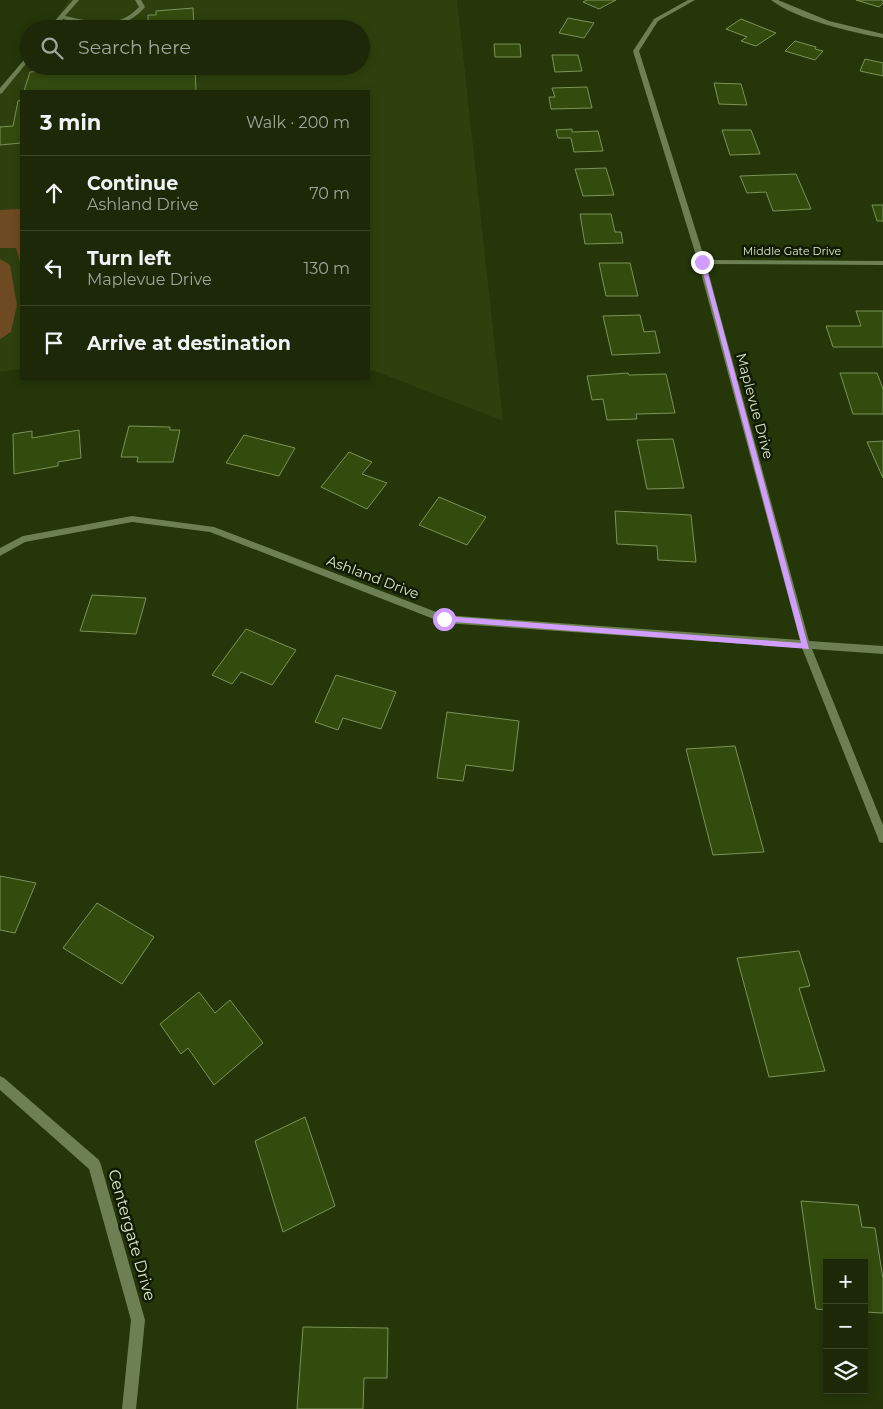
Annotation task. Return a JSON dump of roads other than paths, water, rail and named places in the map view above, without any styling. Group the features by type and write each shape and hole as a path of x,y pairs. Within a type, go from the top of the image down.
{"street":[{"path":"59,20 76,0"},
{"path":"126,20 135,16 142,7 138,0"},
{"name":"Maplevue Drive","path":"692,0 656,20 636,51 702,262 806,646 883,838"},
{"path":"774,0 795,11 859,32 883,36"},
{"path":"62,17 76,20"},
{"path":"0,92 20,67"},
{"name":"Middle Gate Drive","path":"702,262 883,263"},
{"name":"Ashland Drive","path":"0,552 23,539 132,519 211,529 444,619 883,650"},
{"name":"Centergate Drive","path":"0,1082 94,1165 138,1320 129,1409"}]}
